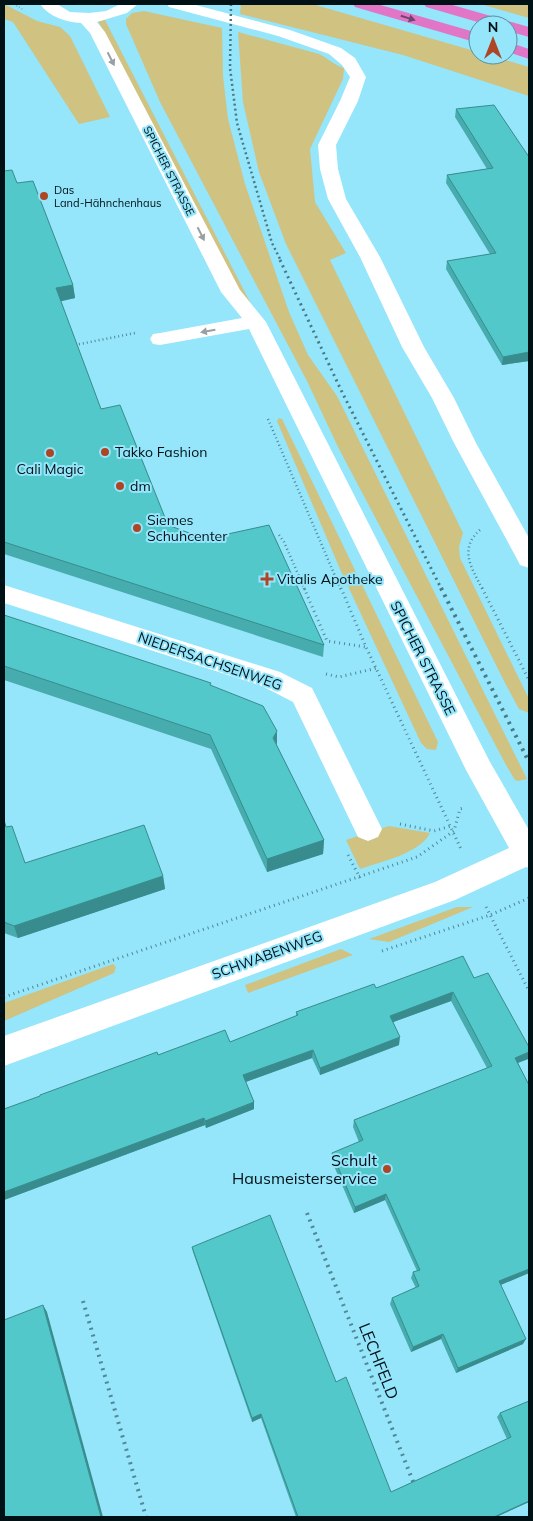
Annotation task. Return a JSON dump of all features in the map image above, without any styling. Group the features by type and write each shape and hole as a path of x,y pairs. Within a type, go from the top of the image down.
{"highway":[{"path":"361,4 468,35"},
{"path":"432,4 471,15"}],"street":[{"path":"48,4 58,12 114,22 130,4"},
{"path":"175,4 284,33 335,50 348,62 358,77 349,101 327,146 336,199 370,257 413,347 443,398 529,558"},
{"name":"SPICHER STRASSE","path":"85,17 97,32 231,292 256,322"},
{"name":"SPICHER STRASSE","path":"178,150 248,288 256,322 382,576 496,800 529,854"},
{"path":"160,339 256,322"},
{"name":"NIEDERSACHSENWEG","path":"4,594 271,679 303,695 364,822"},
{"name":"SCHWABENWEG","path":"4,1051 445,891 473,877 529,854"}],"path":[{"path":"14,4 28,12"},
{"path":"74,345 136,333"},
{"path":"266,414 366,647 454,831 490,915 529,991"},
{"path":"506,515 496,518 470,538 468,551 472,568 529,680"},
{"path":"279,535 284,542 327,641 366,647"},
{"path":"4,996 417,857 454,831 460,810 496,800"},
{"path":"364,822 434,831 451,826"},
{"name":"LECHFELD","path":"307,1213 417,1490"},
{"path":"83,1301 146,1517"}],"shaded area":[{"path":"4,4 37,21 60,27 70,36 110,117 79,124 13,22 4,19"},
{"path":"241,4 312,4 468,49 468,65 518,64 529,67 529,96 403,55 240,14"},
{"path":"480,4 529,4 529,18"},
{"path":"144,11 222,28 223,76 228,119 245,184 289,312 308,355 337,396 527,779 515,780 506,765 338,447 307,381 160,102 126,24 126,19 132,13"},
{"path":"105,20 252,306 244,309 98,21"},
{"path":"238,32 319,54 344,68 343,79 310,149 315,202 346,253 330,260 463,533 459,547 460,558 529,699 529,713 519,709 505,683 286,244 259,172 243,102"},
{"path":"279,418 282,419 438,742 436,750 427,749 421,743 340,569 277,421"},
{"path":"389,826 430,833 418,846 409,851 389,860 360,869 346,840"},
{"path":"457,907 473,907 389,942 369,939"},
{"path":"341,949 353,955 248,993 245,985"},
{"path":"113,964 116,967 114,973 4,1021 4,1003"}],"building":[{"path":"494,105 529,157 529,352 503,357 447,261 496,253 447,175 493,168 456,109"},
{"path":"12,170 17,183 33,181 73,285 56,288 101,409 120,405 168,525 205,539 269,525 324,645 4,542 4,171"},
{"path":"4,615 211,683 210,685 263,706 277,731 273,738 324,840 267,859 210,735 4,666"},
{"path":"4,820 6,827 12,826 25,863 144,825 163,876 14,926 4,922"},
{"path":"463,956 474,978 488,973 529,1047 529,1052 515,1058 529,1085 529,1269 499,1281 526,1339 458,1368 443,1334 413,1347 392,1298 419,1286 413,1272 420,1270 386,1194 355,1207 332,1153 363,1140 354,1120 492,1066 453,992 390,1016 400,1037 320,1068 313,1050 243,1075 254,1102 205,1121 204,1118 4,1192 4,1109 157,1052 158,1055 225,1030 230,1042 298,1015 296,1012 374,984 376,988"},
{"path":"270,1215 336,1382 346,1377 391,1492 511,1437 500,1413 529,1401 529,1501 494,1517 298,1517 261,1414 252,1418 192,1247"},
{"path":"43,1305 101,1517 4,1517 4,1320"}],"railway":[{"path":"231,4 230,68 237,123 272,243 281,261"},
{"path":"280,260 341,390 442,590"},
{"path":"441,588 529,762"}],"place":[{"name":"Das Land-Hähnchenhaus","path":"44,196"},
{"name":"Takko Fashion","path":"105,452"},
{"name":"Cali Magic","path":"50,453"},
{"name":"dm","path":"120,486"},
{"name":"Siemes Schuhcenter","path":"137,528"},
{"name":"Vitalis Apotheke","path":"267,579"},
{"name":"Schult Hausmeisterservice","path":"387,1169"}]}
